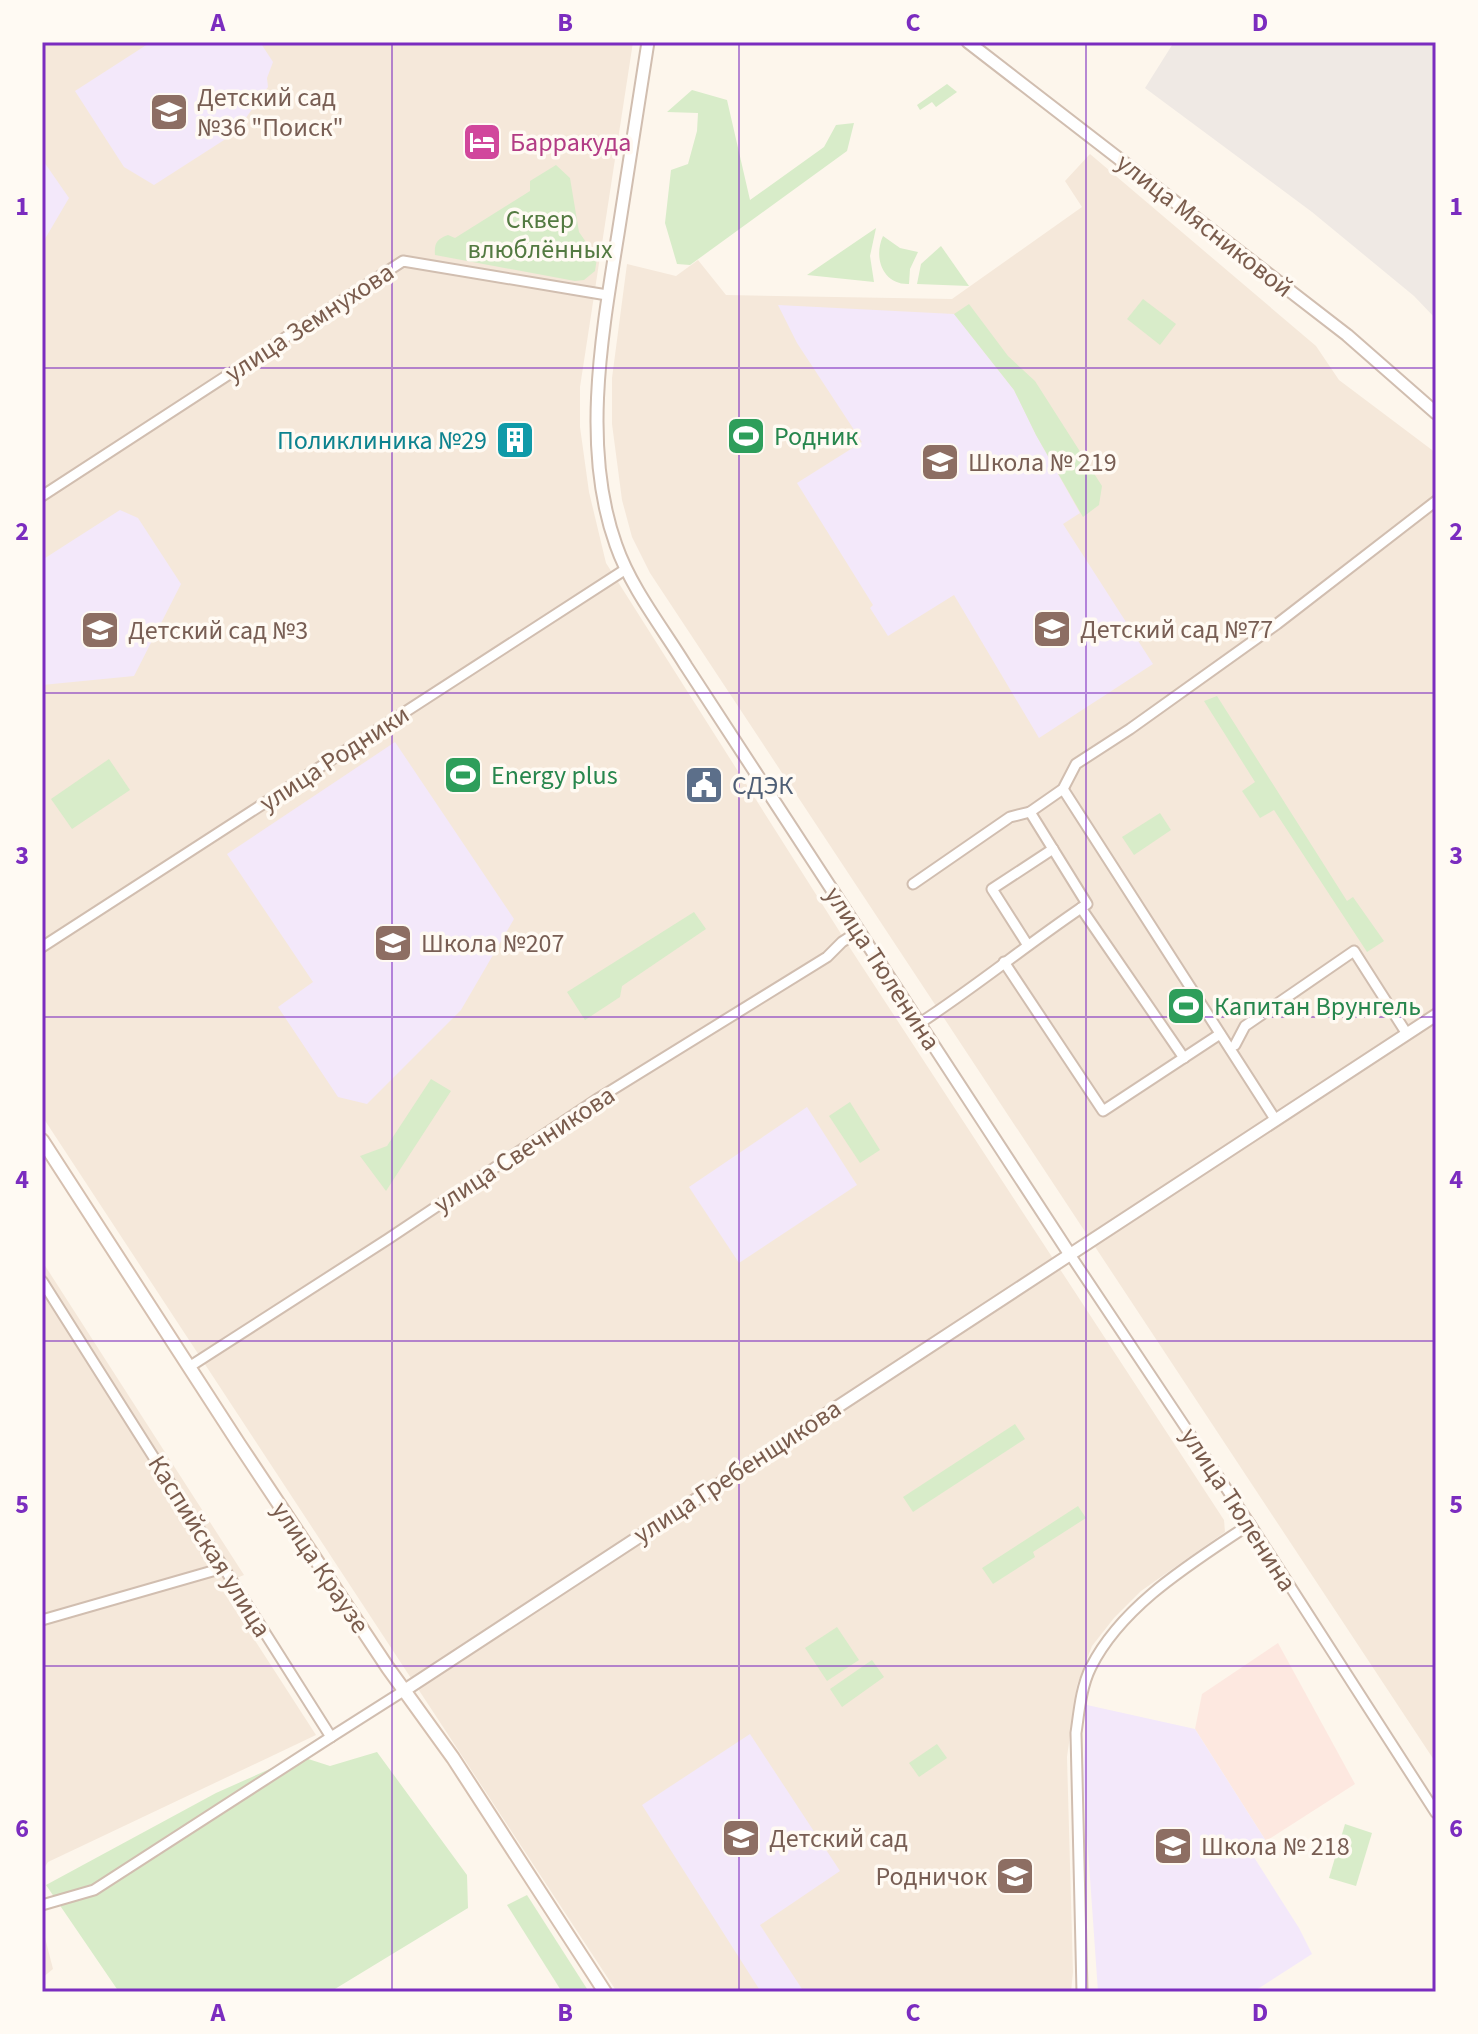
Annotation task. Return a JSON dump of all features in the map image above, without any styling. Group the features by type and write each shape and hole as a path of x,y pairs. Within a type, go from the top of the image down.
{"main road":[{"name":"улица Краузе","path":"42,1140 189,1367 453,1758 605,1992"}],"street":[{"name":"улица Тюленина","path":"648,42 607,295 597,432 603,501 626,569 686,666 1250,1524 1436,1813"},
{"name":"улица Мясниковой","path":"968,42 1347,335 1436,413"},
{"name":"улица Земнухова","path":"42,496 403,261 607,295"},
{"path":"913,884 1010,817 1030,812 1063,789 1076,764 1277,624 1436,501"},
{"name":"улица Родники","path":"42,947 626,569"},
{"path":"1063,789 1275,1119"},
{"path":"920,1023 1087,904 1030,812"},
{"path":"1027,944 992,889 1053,849"},
{"path":"1081,908 1184,1058"},
{"name":"улица Свечникова","path":"189,1367 599,1098 827,957 859,931"},
{"path":"1235,1045 1245,1026 1354,951 1407,1034"},
{"path":"1004,962 1103,1111 1220,1034"},
{"name":"улица Гребенщикова","path":"405,1690 1436,1015"},
{"name":"Каспийская улица","path":"42,1281 331,1737"},
{"path":"1082,1992 1076,1733 1081,1701 1091,1669 1111,1636 1132,1611 1250,1524"},
{"path":"42,1620 223,1568"},
{"path":"42,1905 94,1890 405,1690"}],"shaded area":[{"path":"42,42 633,42 580,387 580,427 589,492 606,563 850,948 1224,1520 1225,1532 1141,1591 1114,1618 1092,1646 1077,1685 1067,1757 1071,1992 617,1992 42,1116"},
{"name":"Детский сад №36 \"Поиск\"","path":"151,42 260,42 273,62 267,78 268,87 235,133 154,185 124,167 75,91"},
{"path":"1174,42 1436,42 1436,319 1414,296 1312,212 1145,88"},
{"path":"1090,154 1316,346 1339,380 1436,453 1436,1763 650,573 632,537 622,500 612,424 612,378 627,264 676,276 698,260 726,295 952,299 1082,207 1065,181"},
{"path":"42,159 69,198 42,244"},
{"name":"Школа № 219","path":"778,305 954,314 1014,390 1080,513 1063,524 1153,664 1039,738 954,595 888,636 870,608 873,605 797,483 862,442 797,343"},
{"name":"Детский сад №3","path":"120,510 138,518 181,584 134,676 42,685 42,560"},
{"name":"Школа №207","path":"395,742 514,919 461,1010 367,1104 338,1097 278,1007 313,982 227,854"},
{"path":"807,1107 857,1185 739,1263 689,1187"},
{"path":"42,1261 244,1575 219,1585 316,1735 48,1862 42,1871"},
{"path":"1278,1643 1355,1784 1266,1841 1195,1729 1202,1694"},
{"name":"Школа № 218","path":"1087,1705 1195,1729 1266,1841 1250,1851 1312,1954 1253,1992 1098,1992 1083,1778"},
{"name":"Детский сад","path":"750,1734 840,1871 760,1925 804,1992 761,1992 642,1805"},
{"path":"42,1926 53,1969 42,1978"}],"green space":[{"path":"947,84 957,92 936,107 932,102 920,110 917,105"},
{"path":"692,90 727,100 750,200 824,147 836,125 854,123 847,151 690,265 677,264 665,223 671,170 688,164 697,131 698,113 667,112"},
{"name":"Сквер влюблённых","path":"556,165 570,178 579,232 597,258 595,271 584,280 575,281 435,255 436,244 441,238 448,235 455,238 530,191 530,181"},
{"path":"876,228 870,256 874,282 807,275"},
{"path":"883,236 900,248 918,252 910,269 909,284 893,280 882,269 879,253"},
{"path":"941,246 969,286 917,284 921,264"},
{"path":"1143,299 1176,324 1160,345 1127,319"},
{"path":"969,304 1008,356 1035,381 1102,486 1099,505 1083,517 1014,390 954,314"},
{"path":"1217,696 1347,901 1353,897 1384,941 1367,952 1274,810 1260,818 1242,791 1255,782 1204,701"},
{"path":"109,759 130,790 72,829 51,799"},
{"path":"1160,813 1171,830 1134,855 1122,837"},
{"path":"694,912 706,929 622,986 620,997 585,1020 567,992"},
{"path":"431,1079 451,1091 386,1191 360,1156 387,1146"},
{"path":"850,1102 880,1150 860,1163 829,1116"},
{"path":"1015,1424 1025,1439 913,1512 903,1497"},
{"path":"1078,1506 1086,1518 1033,1552 1035,1557 993,1584 982,1568"},
{"path":"837,1627 859,1660 827,1681 805,1648"},
{"path":"872,1660 884,1677 842,1707 830,1689"},
{"path":"937,1744 947,1758 919,1777 909,1763"},
{"path":"377,1752 467,1875 468,1908 330,1992 119,1992 46,1885 216,1793 299,1756 330,1766"},
{"path":"1345,1824 1372,1833 1356,1886 1329,1878"},
{"path":"527,1895 589,1992 562,1992 507,1905"}],"place":[{"name":"Детский сад №36 \"Поиск\"","path":"169,112"},
{"name":"Барракуда","path":"482,142"},
{"name":"Родник","path":"746,436"},
{"name":"Поликлиника №29","path":"515,440"},
{"name":"Школа № 219","path":"940,462"},
{"name":"Детский сад №77","path":"1052,629"},
{"name":"Детский сад №3","path":"100,630"},
{"name":"Energy plus","path":"463,775"},
{"name":"СДЭК","path":"704,785"},
{"name":"Школа №207","path":"393,943"},
{"name":"Капитан Врунгель","path":"1186,1006"},
{"name":"Детский сад","path":"741,1838"},
{"name":"Школа № 218","path":"1173,1846"},
{"name":"Родничок","path":"1015,1876"}]}
